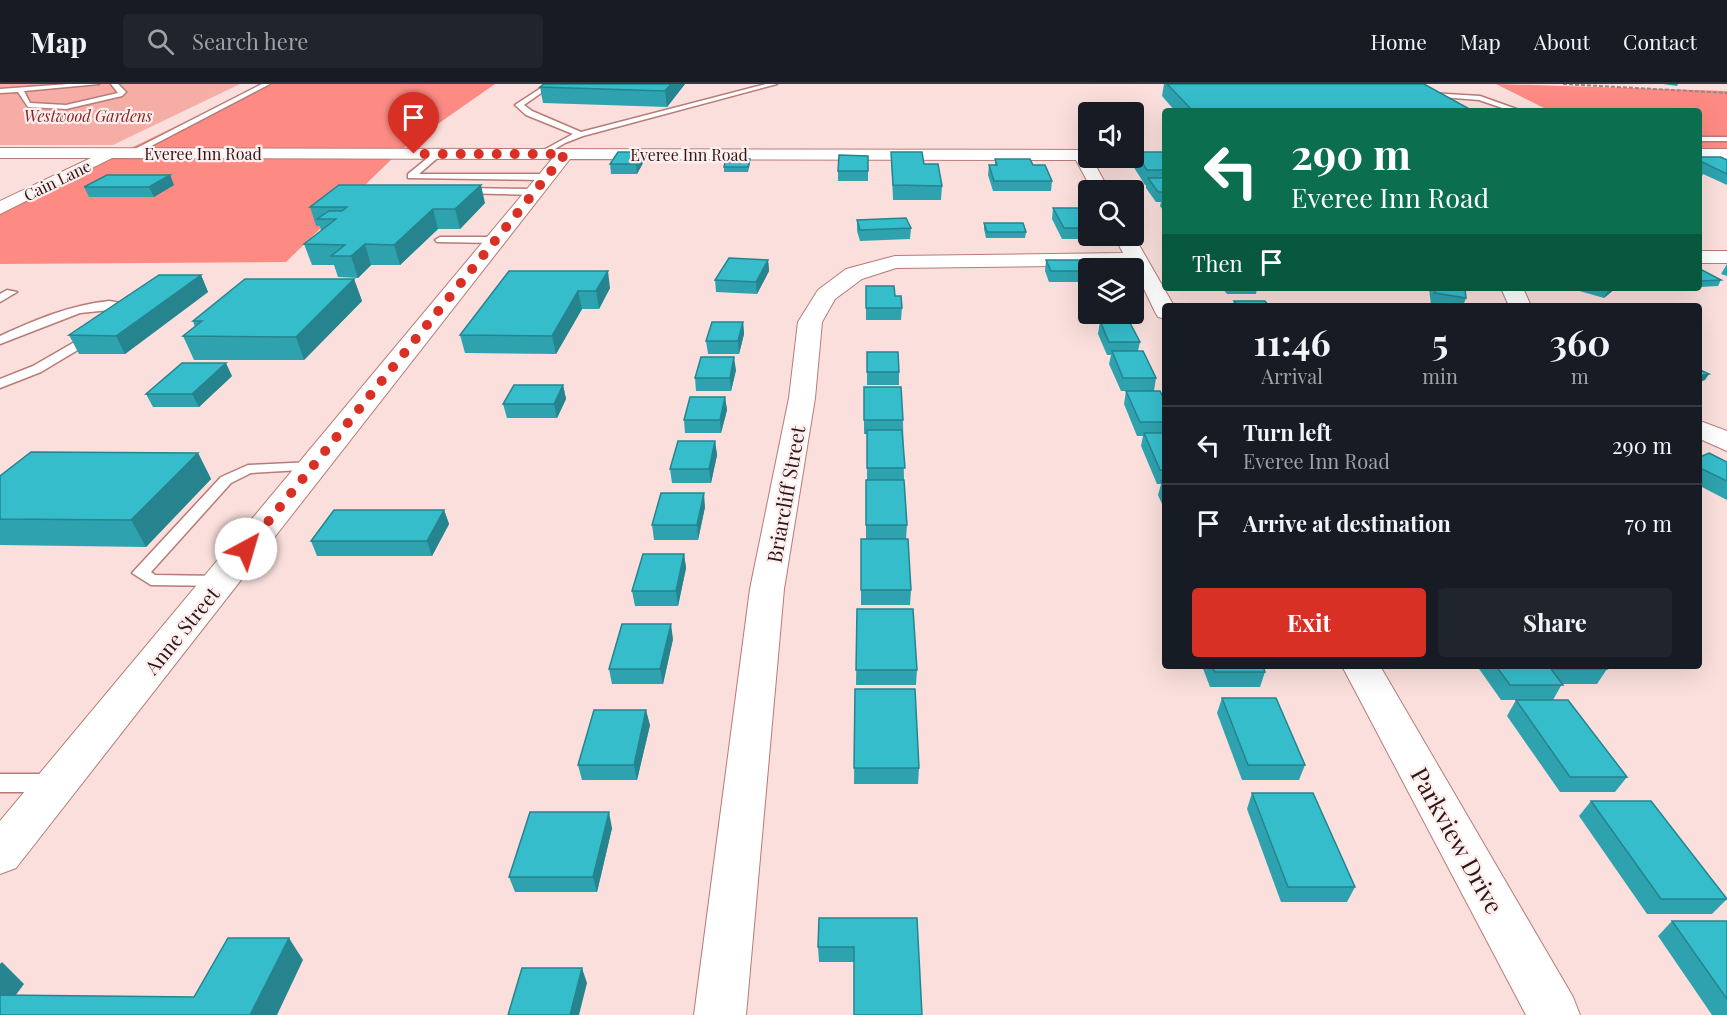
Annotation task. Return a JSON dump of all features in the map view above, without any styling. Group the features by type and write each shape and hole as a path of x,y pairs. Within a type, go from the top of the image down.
{"street":[{"name":"Everee Inn Road","path":"0,153 438,154 554,162 1078,155"},
{"name":"Cain Lane","path":"0,208 122,153"},
{"path":"1702,154 1727,154"},
{"name":"Anne Street","path":"0,854 496,240 554,162"},
{"path":"1130,248 1162,305"},
{"name":"Briarcliff Street","path":"720,1015 767,589 802,398 810,322 826,295 854,274 895,262 1130,248"},
{"path":"1702,257 1727,257"},
{"path":"1702,430 1727,442"},
{"name":"Parkview Drive","path":"1363,669 1554,1015"}],"lane":[{"path":"0,91 96,84"},
{"path":"20,90 28,105 38,108 66,107 120,95 123,92 114,84"},
{"path":"122,153 267,84"},
{"path":"551,84 519,105 529,113 554,162"},
{"path":"452,191 554,162 774,84"},
{"path":"1430,96 1480,99 1508,108"},
{"path":"1702,139 1727,139"},
{"path":"403,184 438,154"},
{"path":"411,176 554,162"},
{"path":"440,240 496,240"},
{"path":"0,299 10,292"},
{"path":"0,340 78,311 113,304 125,309 67,352 0,384"},
{"path":"219,582 151,580 141,573 226,480 248,469 313,466"},
{"path":"0,783 57,783"}],"green space":[{"name":"Westwood Gardens","path":"0,84 240,84 113,145 0,145"}],"shaded area":[{"path":"264,84 495,84 402,149 286,262 0,264 0,211"},
{"path":"1496,84 1727,91 1727,153 1702,153 1702,108 1544,108"}],"building":[{"path":"544,84 671,84 665,91 540,87"},
{"path":"1167,84 1424,84 1468,108 1190,108"},
{"path":"618,152 643,152 636,164 610,164"},
{"path":"891,152 922,152 924,164 938,164 942,186 893,185"},
{"path":"1144,152 1162,152 1162,170 1147,170 1144,166"},
{"path":"839,155 868,156 868,171 838,171"},
{"path":"1702,157 1721,157 1727,160 1727,174 1702,162"},
{"path":"726,159 750,159 748,167 724,167"},
{"path":"995,159 1030,159 1033,165 1045,165 1052,181 994,181 989,165 997,165"},
{"path":"107,175 170,175 149,187 84,187"},
{"path":"1148,178 1162,178 1162,192 1158,192"},
{"path":"339,185 481,185 455,209 433,209 394,245 365,244 351,256 331,256 345,245 304,244 336,219 317,219 329,211 342,211 347,207 310,207"},
{"path":"1053,208 1078,208 1078,228 1064,228"},
{"path":"906,218 911,228 860,230 857,220"},
{"path":"984,223 1023,223 1026,232 987,232"},
{"path":"729,258 768,260 756,282 715,280"},
{"path":"1046,260 1078,260 1078,271 1051,271"},
{"path":"1702,270 1721,280 1702,281"},
{"path":"509,271 608,271 596,291 578,291 552,336 460,335"},
{"path":"159,275 201,275 116,336 69,335"},
{"path":"245,279 354,279 296,337 183,336 202,321 193,321"},
{"path":"866,286 894,286 895,296 901,296 902,308 866,308"},
{"path":"1435,291 1465,291 1466,298 1435,293"},
{"path":"1234,301 1265,301 1267,303 1236,303"},
{"path":"712,322 743,322 738,341 706,341"},
{"path":"1101,324 1131,324 1140,342 1109,342"},
{"path":"1112,351 1143,351 1156,378 1123,378"},
{"path":"867,352 898,352 899,372 867,372"},
{"path":"701,357 734,357 730,378 695,378"},
{"path":"182,363 226,363 192,394 146,394"},
{"path":"514,385 563,385 554,404 503,404"},
{"path":"864,387 901,387 903,420 864,420"},
{"path":"1126,391 1160,391 1162,422 1140,422"},
{"path":"690,397 725,397 720,420 684,420"},
{"path":"867,430 902,430 905,468 867,468"},
{"path":"1144,433 1162,433 1162,470"},
{"path":"678,441 715,441 709,469 670,469"},
{"path":"31,452 198,453 131,520 0,519 0,476"},
{"path":"1709,453 1727,462 1727,481 1702,469 1702,456"},
{"path":"866,480 904,480 907,525 866,525"},
{"path":"661,493 704,493 697,525 652,525"},
{"path":"334,510 444,510 427,541 311,541"},
{"path":"861,539 908,539 911,590 861,590"},
{"path":"643,554 684,554 676,591 632,591"},
{"path":"857,609 913,609 917,670 856,670"},
{"path":"622,624 671,624 660,669 609,669"},
{"path":"1214,669 1264,669 1265,672 1215,672"},
{"path":"1498,669 1551,669 1563,685 1510,685"},
{"path":"855,689 915,689 919,768 854,768"},
{"path":"1222,698 1276,698 1305,765 1248,765"},
{"path":"1516,700 1568,700 1627,777 1570,777"},
{"path":"594,710 646,710 634,765 578,765"},
{"path":"1252,793 1313,793 1355,887 1288,887"},
{"path":"1591,801 1651,801 1727,899 1661,899"},
{"path":"530,812 609,812 593,877 509,877"},
{"path":"819,918 917,918 922,1015 854,1015 854,947 818,947"},
{"path":"1672,921 1727,921 1727,999"},
{"path":"228,938 289,938 250,1015 0,1015 0,995 194,997"},
{"path":"522,968 582,968 570,1015 508,1015"}],"railway":[{"path":"1563,84 1727,93"}],"route":[{"path":"246,549 565,154 414,154"}]}
